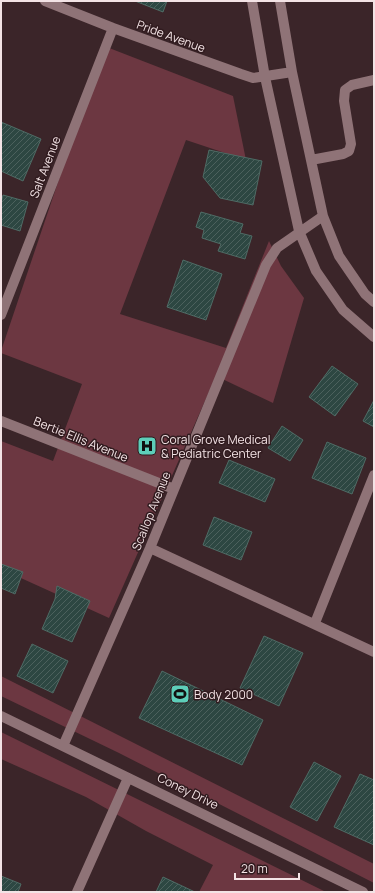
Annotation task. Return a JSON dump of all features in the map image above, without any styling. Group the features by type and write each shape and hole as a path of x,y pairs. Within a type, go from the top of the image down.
{"street":[{"name":"Pride Avenue","path":"45,1 113,28 253,78 292,72"},
{"path":"252,1 265,77 299,231 316,271 343,310 374,337"},
{"path":"280,1 292,72 323,216 338,256 365,294 374,302"},
{"name":"Salt Avenue","path":"1,315 113,28"},
{"path":"311,160 343,154 349,151 351,144 344,101 345,90 352,85 374,80"},
{"name":"Scallop Avenue","path":"63,746 150,548 266,265 277,248 299,231 323,216"},
{"name":"Bertie Ellis Avenue","path":"1,421 174,489"},
{"path":"315,623 374,475"},
{"path":"150,548 315,623 374,652"},
{"name":"Coney Drive","path":"1,716 363,892"},
{"path":"77,892 128,778"}],"shaded area":[{"path":"104,46 233,96 246,160 186,140 120,314 226,348 269,241 281,266 304,298 273,403 216,376 109,618 1,569 1,441 53,461 82,384 1,353 1,351"},
{"path":"1,676 374,864 374,883 119,753 1,696"},
{"path":"1,732 326,892 199,892 213,865 146,831 86,797 1,759"}],"building":[{"path":"135,1 167,1 163,12"},
{"path":"1,122 41,139 23,181 1,171"},
{"path":"209,150 262,161 253,205 220,198 203,177"},
{"path":"3,195 28,202 20,231 1,225 1,203"},
{"path":"201,212 243,224 240,233 252,236 245,259 218,251 221,244 202,238 204,230 196,227"},
{"path":"183,260 222,274 206,320 167,307"},
{"path":"332,366 358,384 335,416 309,397"},
{"path":"374,400 374,427 363,421"},
{"path":"282,426 303,440 290,461 268,448"},
{"path":"327,442 366,458 352,494 312,478"},
{"path":"229,460 275,479 265,502 219,483"},
{"path":"214,517 252,532 241,560 203,545"},
{"path":"1,564 23,572 15,594 1,588"},
{"path":"57,586 90,601 72,642 42,629 55,599"},
{"path":"264,636 303,653 279,706 240,688"},
{"path":"32,644 68,661 53,693 17,676"},
{"name":"Body 2000","path":"162,671 263,720 242,765 139,718"},
{"path":"314,762 341,776 317,821 290,807"},
{"path":"360,774 374,780 374,845 334,827"},
{"path":"1,876 21,884 18,892 1,892"},
{"path":"163,877 195,892 156,892"}],"place":[{"name":"Coral Grove Medical & Pediatric Center","path":"147,446"},
{"name":"Body 2000","path":"180,694"}]}
